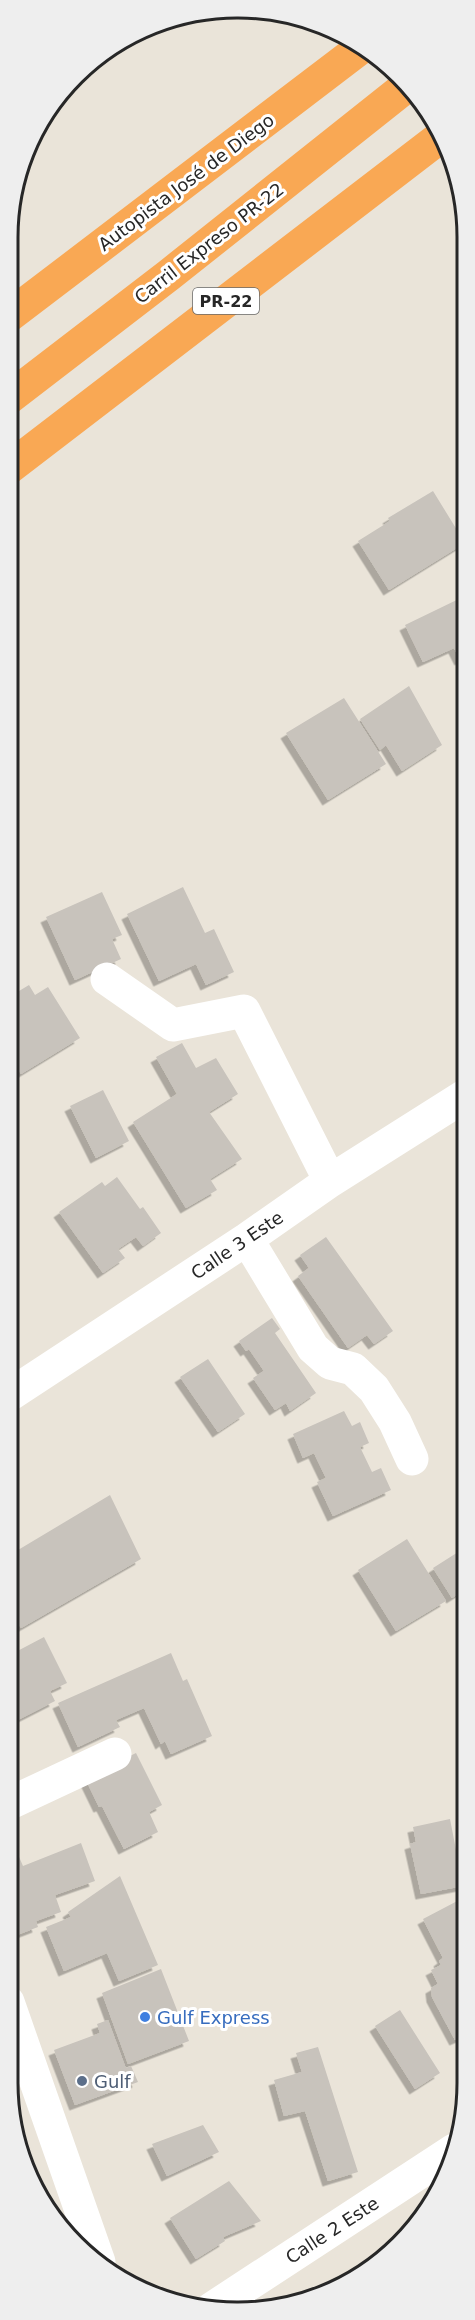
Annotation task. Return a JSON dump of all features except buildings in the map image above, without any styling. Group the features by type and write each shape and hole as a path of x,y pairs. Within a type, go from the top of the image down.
{"highway":[{"name":"Autopista José de Diego","path":"18,309 356,53"},
{"name":"Carril Expreso PR-22","path":"18,391 169,275 401,91"},
{"name":"PR-22","path":"18,461 435,141"}],"street":[{"path":"107,979 173,1025 244,1011 330,1181"},
{"name":"Calle 3 Este","path":"18,1389 247,1239 330,1181 457,1101"},
{"path":"247,1239 313,1348 330,1363 353,1369 374,1389 395,1422 412,1459"},
{"path":"18,1799 115,1754"},
{"path":"18,2031 95,2249"},
{"name":"Calle 2 Este","path":"222,2302 444,2157"}],"place":[{"name":"Gulf Express","path":"145,2017"},
{"name":"Gulf","path":"82,2081"}]}
